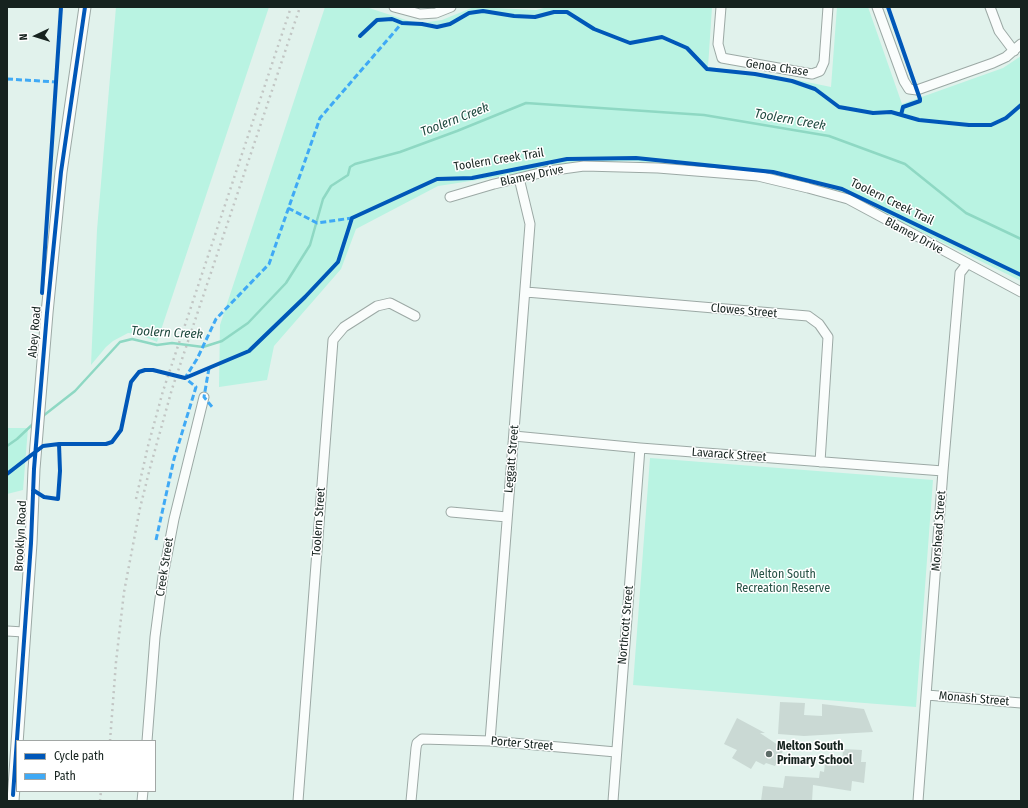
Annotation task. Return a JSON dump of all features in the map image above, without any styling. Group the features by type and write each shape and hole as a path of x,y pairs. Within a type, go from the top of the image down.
{"street":[{"name":"Abey Road","path":"34,469 61,172 85,7"},
{"path":"394,7 412,13 428,14 451,7"},
{"name":"Genoa Chase","path":"721,7 718,44 722,58 812,74 820,71 824,62 828,7"},
{"path":"878,7 904,81 909,90 917,90 993,63 1018,48 999,31 990,7"},
{"name":"Blamey Drive","path":"450,197 548,171 584,166 613,166 758,176 808,188 848,200 1021,292"},
{"name":"Leggatt Street","path":"490,741 526,292 530,224 519,178"},
{"name":"Morshead Street","path":"918,801 943,471 960,273 967,264"},
{"name":"Clowes Street","path":"526,292 808,316 819,324 828,336 820,462"},
{"name":"Toolern Street","path":"298,801 333,340 344,327 377,306 390,303 415,316"},
{"name":"Creek Street","path":"147,740 155,637 163,576 174,519 204,397"},
{"name":"Lavarack Street","path":"514,436 640,448 943,471"},
{"name":"Northcott Street","path":"612,801 640,448"},
{"name":"Brooklyn Road","path":"16,740 31,543 34,469"},
{"path":"451,512 507,517"},
{"path":"7,631 24,632"},
{"name":"Monash Street","path":"927,695 1021,703"},
{"name":"Porter Street","path":"411,801 416,748 420,740 427,738 490,741 616,752"},
{"name":"Brooklyn Road","path":"12,799 16,743"}],"green space":[{"path":"116,7 269,7 157,342 138,334 128,333 113,341 106,347 91,365 97,230"},
{"path":"325,7 366,7 409,21 422,23 442,20 474,7 536,10 548,7 712,7 708,67 768,74 831,87 837,7 868,7 902,104 1003,68 1021,56 1021,281 840,192 776,175 633,161 568,163 497,177 438,186 356,229 341,269 274,346 267,380 219,387 220,325"},
{"path":"7,428 28,428 23,490 7,494"},
{"name":"Melton South Recreation Reserve","path":"650,458 933,480 916,707 633,685"}],"building":[{"path":"780,702 805,703 804,715 822,716 822,704 864,709 873,732 804,736 778,734"},
{"path":"737,718 765,733 760,733 784,749 775,766 766,763 764,765 756,761 751,769 732,758 737,750 724,744"},
{"path":"843,749 862,750 861,762 866,762 864,783 852,781 851,791 813,785 812,801 761,801 763,786 783,788 785,776 819,778 820,771 824,772 825,763 842,764"}],"waterway":[{"name":"Toolern Creek","path":"43,416 75,391 120,342 132,339 157,345 172,343 203,347 222,341 248,323 286,283 310,245 323,199 331,186 348,175 350,167 355,164 400,152 526,103 704,115 829,136 905,164 966,213 1021,239"},
{"name":"Toolern Creek","path":"7,446 34,423"}],"railway":[{"path":"136,499 148,446 163,391 291,7"},
{"path":"110,740 116,662 124,592 140,508 150,468 172,389 300,7"},
{"path":"100,801 101,792"}],"marked path":[{"path":"156,540 174,459 196,387 185,378 197,359 216,319 269,264 320,118 402,23"},
{"path":"7,79 57,82"},
{"path":"288,208 317,223 352,218"},
{"path":"209,368 204,397 213,408"}],"cycle path":[{"path":"42,293 61,7"},
{"path":"17,740 31,543 34,469 47,313 61,172 85,7"},
{"path":"888,7 920,99 920,101 903,107 901,115"},
{"path":"360,36 377,20 392,19 402,23 422,24 437,27 450,24 469,13 483,11 514,16 535,17 554,12 567,12 594,29 630,43 662,37 687,48 707,69 755,74 792,81 815,89 839,107 873,113 891,112 919,120 969,125 991,125 1006,118 1021,105"},
{"name":"Toolern Creek Trail","path":"7,474 43,446 59,444 106,444 112,442 121,430 131,382 139,372 153,370 185,378 249,351 305,297 338,262 352,218 437,179 472,178 567,159 636,158 773,172 842,189 1021,275"},
{"path":"33,490 44,497 58,499 60,471 59,444"},
{"path":"13,795 16,753"}],"place":[{"name":"Melton South Primary School","path":"769,754"}]}
